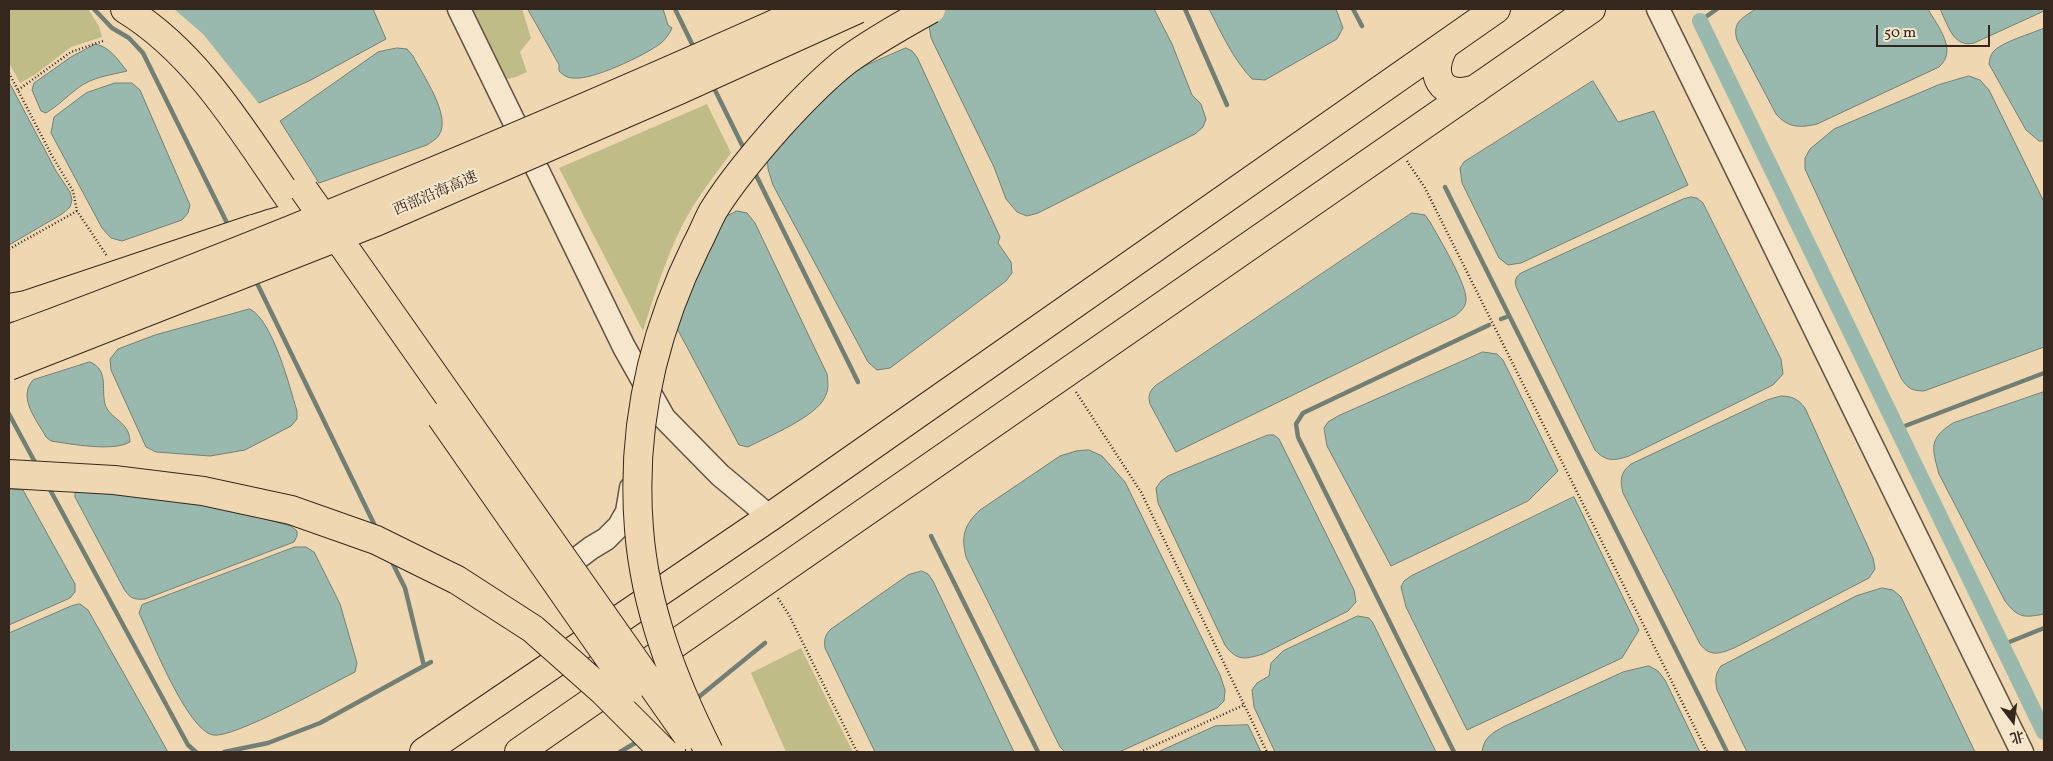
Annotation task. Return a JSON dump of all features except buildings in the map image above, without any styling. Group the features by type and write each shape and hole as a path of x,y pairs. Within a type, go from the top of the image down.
{"highway":[{"path":"125,9 151,26 174,47 219,97 673,752"},
{"path":"156,9 193,40 238,92 310,198 700,752"},
{"name":"西部沿海高速","path":"9,339 98,306 303,224 614,96 808,9"},
{"name":"西部沿海高速","path":"9,366 378,221 677,91 858,9"},
{"path":"709,752 677,682 657,629 638,530 637,465 643,408 657,346 680,279 709,220 753,156 797,106 846,62 931,9"},
{"path":"424,752 770,517 1496,9"},
{"path":"519,752 1591,9"},
{"path":"1445,45 1439,54 1436,64 1441,82 1448,89 1456,93 1476,89"},
{"path":"9,308 26,305 253,229 293,220 303,224"},
{"path":"9,474 114,480 203,491 291,510 376,540 457,580 533,629 603,691 664,752"}],"street":[{"path":"459,9 624,347 664,418 720,475 770,517"},
{"path":"1658,9 2022,752"},
{"path":"552,578 606,539 619,526 627,512 631,496 642,377"}],"path":[{"path":"18,90 71,52 103,41"},
{"path":"9,73 51,154 73,191 77,210 110,262"},
{"path":"1396,144 1425,188 1707,752"},
{"path":"9,249 77,210"},
{"path":"1064,374 1141,492 1267,752"},
{"path":"766,581 789,615 857,752"},
{"path":"1140,752 1244,705"}],"shaded area":[{"path":"9,9 88,9 99,26 102,37 71,47 36,74 20,83 9,63"},
{"path":"470,9 522,9 531,38 520,52 527,72 503,80"},
{"path":"707,104 731,153 682,226 665,265 643,331 559,168"},
{"path":"801,648 853,752 786,752 751,673"}],"water":[{"path":"161,9 373,9 386,39 309,81 252,106"},
{"path":"528,9 663,9 668,25 672,28 661,43 631,60 592,75 571,78 559,71 559,65"},
{"path":"946,9 1154,9 1172,44 1192,95 1201,104 1206,119 1203,127 1195,134 1038,213 1027,216 1017,212 1006,199 994,167 931,38 928,19"},
{"path":"1209,9 1336,9 1343,28 1337,39 1265,80 1252,79 1233,55"},
{"path":"1756,9 1928,9 1941,31 1947,46 1947,53 1939,67 1817,124 1795,126 1785,122 1776,114 1737,40 1736,29 1739,21"},
{"path":"1940,9 2044,9 2044,11 1974,43 1967,44 1956,39 1952,34"},
{"path":"2044,28 2044,141 2039,141 2026,130 1989,64 1991,55 1997,48"},
{"path":"96,44 110,51 127,71 89,81 46,113 41,111 32,90 34,83 71,57"},
{"path":"397,48 407,49 429,84 442,117 442,127 439,135 427,145 319,183 280,121 378,52"},
{"path":"906,48 917,57 1000,237 998,243 1011,262 1012,273 1006,281 890,368 877,370 868,362 773,185 768,169 767,154 842,76"},
{"path":"1969,76 1980,80 1989,90 2044,202 2044,347 1924,391 1916,390 1908,387 1901,378 1805,169 1805,158 1810,149 1834,129 1938,85"},
{"path":"1593,81 1618,122 1654,111 1688,185 1521,263 1508,265 1499,258 1462,183 1460,168 1464,162"},
{"path":"9,82 56,171 70,192 72,200 70,207 62,214 9,245"},
{"path":"115,83 132,83 140,90 190,205 188,213 182,220 122,241 111,238 102,228 51,133 54,117 86,93"},
{"path":"1691,197 1697,198 1703,203 1781,359 1783,374 1773,385 1629,456 1619,459 1603,457 1595,450 1517,289 1517,276"},
{"path":"737,211 747,213 755,223 827,374 828,383 825,397 812,412 790,426 748,447 739,445 671,317 710,225"},
{"path":"1412,213 1425,215 1452,262 1465,294 1466,301 1463,308 1455,316 1176,452 1150,404 1151,390"},
{"path":"250,309 266,326 273,340 290,386 297,411 297,419 291,426 245,450 210,456 156,452 146,447 111,370 110,359 118,349 155,335"},
{"path":"1483,352 1497,354 1503,360 1558,471 1528,501 1391,566 1327,446 1324,428 1328,422 1338,416"},
{"path":"90,362 96,365 102,375 107,409 127,429 130,442 123,445 103,447 51,441 46,437 30,409 27,394 33,380"},
{"path":"2044,392 2044,614 2026,616 2018,614 2005,601 1939,474 1934,445 1939,434 1953,423"},
{"path":"1781,396 1800,402 1805,408 1873,558 1875,569 1869,578 1734,648 1724,652 1711,653 1700,644 1623,493 1622,477 1625,470 1631,464 1767,400"},
{"path":"1268,435 1274,435 1279,439 1354,590 1356,602 1348,611 1263,654 1242,658 1234,654 1225,645 1158,503 1156,488 1168,476"},
{"path":"1089,450 1102,456 1125,482 1220,675 1225,690 1224,701 1217,708 1119,752 1065,752 1060,747 966,557 964,543 967,526 980,510 1060,456 1076,451"},
{"path":"9,489 23,490 75,584 75,592 70,598 9,625"},
{"path":"80,491 179,501 236,511 291,526 297,531 297,536 294,542 145,599 135,599 124,589 75,497 75,493"},
{"path":"1574,497 1639,630 1622,658 1467,730 1406,607 1401,587 1404,581 1411,576"},
{"path":"295,547 306,547 314,552 340,604 357,663 355,672 240,729 213,735 203,729 181,701 139,613 142,605"},
{"path":"922,571 928,574 933,581 1014,752 875,752 825,648 825,637 831,629 908,575"},
{"path":"1882,588 1893,590 1901,597 1975,752 1747,752 1717,690 1716,677 1721,666 1856,596"},
{"path":"80,604 88,610 168,752 9,752 9,633 71,606"},
{"path":"1358,616 1369,618 1373,623 1436,752 1275,752 1254,707 1252,690 1257,683 1269,676 1271,663 1283,651"},
{"path":"1649,666 1658,671 1665,680 1700,752 1482,752 1489,736 1505,726 1623,672"},
{"path":"1248,725 1261,752 1158,752 1215,726"}],"pier":[{"path":"159,9 174,9 203,34 260,105 251,108 194,68"}],"waterway":[{"path":"94,9 112,28 129,38 143,53 229,227"},
{"path":"675,9 695,50"},
{"path":"1185,9 1227,105"},
{"path":"1353,9 1362,26"},
{"path":"1700,21 1717,9"},
{"path":"1700,21 2044,732"},
{"path":"712,84 745,151"},
{"path":"753,169 858,382"},
{"path":"1445,187 1727,752"},
{"path":"255,279 376,528"},
{"path":"1501,319 1509,316"},
{"path":"1454,752 1298,437 1296,424 1303,413 1489,325"},
{"path":"1897,429 2044,373"},
{"path":"9,414 37,466"},
{"path":"48,486 188,745 196,752"},
{"path":"931,536 1038,752"},
{"path":"391,560 405,588 424,666"},
{"path":"2002,645 2044,628"},
{"path":"695,700 765,643"},
{"path":"224,752 268,743 320,723 431,662"},
{"path":"620,752 640,740"}]}
